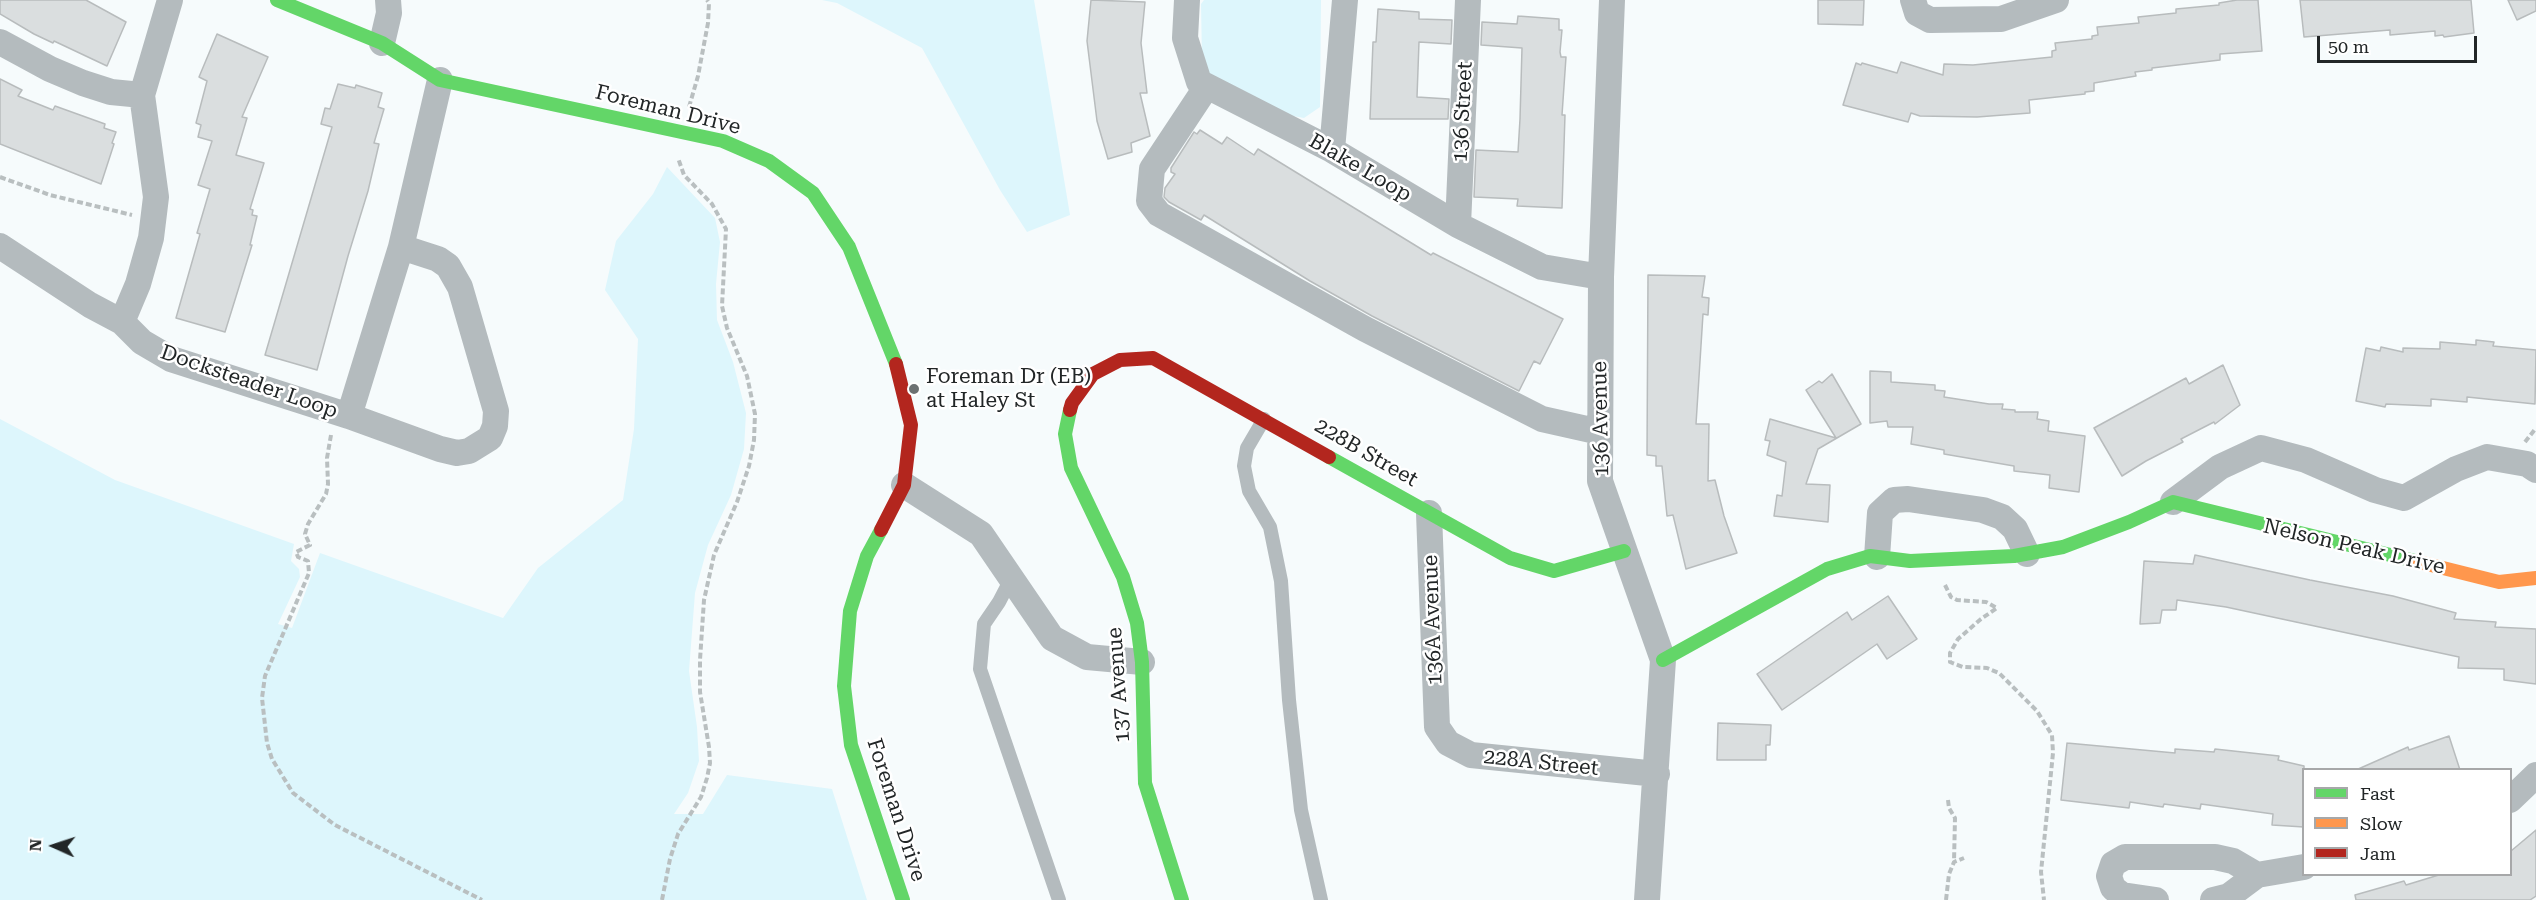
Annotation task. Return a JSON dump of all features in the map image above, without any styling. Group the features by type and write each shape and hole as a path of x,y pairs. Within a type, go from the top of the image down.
{"street":[{"path":"122,322 138,284 151,238 156,197 142,94 170,0"},
{"name":"Foreman Drive","path":"277,0 382,43 440,80 723,141 769,160 813,193 849,248 900,375 911,425 904,486 867,556 850,611 844,686 851,746 903,900"},
{"path":"382,43 389,13 388,0"},
{"path":"1187,0 1185,38 1199,82 1207,86 1152,169 1149,201 1159,214 1365,329 1542,419 1600,432"},
{"path":"1332,150 1345,0"},
{"name":"136 Street","path":"1458,225 1468,0"},
{"name":"136 Avenue","path":"1612,0 1600,278 1600,481 1662,660 1657,774 1647,900"},
{"path":"1913,0 1917,13 1930,20 2001,19 2056,0"},
{"path":"0,42 50,69 83,83 111,92 142,94"},
{"path":"349,416 401,247 440,80"},
{"name":"Blake Loop","path":"1207,86 1332,150 1458,225 1542,267 1600,278"},
{"name":"Docksteader Loop","path":"0,246 90,306 122,322 142,342 171,359 456,453 469,451 481,446 490,438 495,426 496,411 460,286 448,266 438,259 401,247"},
{"name":"228B Street","path":"1093,374 1120,360 1153,358 1510,558 1554,571 1624,551"},
{"name":"137 Avenue","path":"1093,374 1072,403 1065,434 1071,468 1123,577 1137,623 1142,662 1145,783 1182,900"},
{"path":"1662,660 1827,569 1870,556 1910,561 2027,554 2063,547 2129,522 2173,502 2220,467 2260,447 2306,460 2375,490 2404,498 2456,469 2487,457 2527,464 2536,470"},
{"path":"904,486 981,534 1052,638 1087,657 1142,662"},
{"path":"1877,557 1880,513 1894,500 1908,499 1983,510 2002,517 2015,529 2027,554"},
{"name":"Nelson Peak Drive","path":"2173,502 2499,582 2536,578"},
{"name":"136A Avenue","path":"1430,513 1437,727"},
{"name":"228A Street","path":"1437,727 1448,743 1471,756 1657,774"},
{"path":"2512,799 2536,775"},
{"path":"2156,900 2122,895 2113,888 2109,876 2113,864 2125,857 2224,859 2233,861 2257,875"},
{"path":"2213,900 2229,896 2257,875 2302,867"}],"lane":[{"path":"1264,419 1247,448 1244,466 1249,491 1270,527 1281,581 1289,700 1301,810 1321,900"},
{"path":"1011,579 984,624 980,669 1059,900"}],"path":[{"path":"688,109 700,67 709,1"},
{"path":"662,900 678,834 701,797 710,763 700,692 704,600 714,555 737,502 749,466 754,441 755,414 747,376 727,328 723,306 726,229 712,204 684,175 678,158"},
{"path":"0,177 50,195 132,215"},
{"path":"330,439 326,494 304,534 310,545 296,552 298,557 308,561 309,573 265,676 262,707 267,743 272,759 293,793 335,825 482,900"},
{"path":"1944,579 1946,591 1951,597 1958,600 1986,602 1997,608 1958,639 1950,653 1950,662 1963,667 1987,668 1999,673 2037,711 2052,735 2053,753 2041,872 2044,900"},
{"path":"1946,900 1946,890 1954,862 1955,818 1949,808 1948,800"},
{"path":"1954,862 1964,858"}],"shaded area":[{"path":"822,0 1034,0 1070,215 1027,232 1000,190 922,48 837,3"},
{"path":"1204,0 1321,0 1320,107 1304,118 1293,116 1217,82 1205,68 1202,59 1201,4"},
{"path":"667,167 715,218 720,242 716,284 717,320 733,362 746,413 744,449 731,495 708,545 695,593 689,671 699,761 688,793 674,814 703,814 727,775 832,789 867,900 0,900 0,419 115,480 294,544 291,561 299,569 300,577 278,624 292,628 320,553 503,618 538,568 623,500 634,429 638,339 605,290 616,241 653,194"}],"building":[{"path":"0,0 86,0 126,22 107,66 34,34 0,14"},
{"path":"1091,0 1145,2 1141,43 1147,93 1140,93 1150,136 1131,143 1132,152 1108,159 1097,121 1087,41"},
{"path":"1818,0 1864,0 1863,25 1818,24"},
{"path":"2258,0 2262,51 2220,54 2220,60 2152,68 2152,70 2135,72 2136,76 2094,83 2094,91 2085,92 2085,94 2029,100 2030,113 1977,117 1920,116 1911,113 1908,122 1843,105 1856,63 1897,73 1901,62 1943,75 1944,64 1973,65 2052,57 2052,51 2056,50 2055,43 2092,39 2092,36 2098,35 2097,27 2139,23 2138,17 2176,13 2176,9 2219,5 2219,3"},
{"path":"2300,0 2471,0 2474,33 2444,37 2443,35 2435,36 2435,31 2390,35 2390,30 2304,37"},
{"path":"2508,0 2536,0 2536,11 2517,20"},
{"path":"1378,9 1419,12 1419,19 1452,20 1451,44 1419,42 1417,97 1449,99 1448,119 1370,119 1373,42 1376,42"},
{"path":"1518,16 1559,19 1559,30 1562,30 1560,52 1561,57 1566,57 1562,115 1565,115 1562,208 1517,206 1518,199 1474,197 1476,150 1518,152 1520,119 1522,48 1481,45 1482,22 1517,24"},
{"path":"217,34 268,57 242,117 247,118 236,155 264,163 250,209 253,210 252,215 257,216 250,245 252,245 225,332 176,318 210,189 198,185 212,141 198,137 201,125 196,123 207,81 199,77"},
{"path":"0,79 22,90 18,96 53,110 55,106 105,124 104,128 116,132 101,184 0,144"},
{"path":"338,84 355,88 356,85 382,93 378,107 384,109 374,143 379,144 368,191 317,370 265,355 332,127 321,124 325,108 330,109"},
{"path":"1200,130 1222,144 1227,137 1254,155 1258,149 1431,255 1433,253 1563,319 1540,364 1534,361 1519,391 1372,316 1310,281 1204,215 1201,220 1169,202 1164,197 1165,188 1175,174 1171,172 1171,168 1194,132 1197,134"},
{"path":"1648,275 1705,276 1702,297 1709,298 1708,315 1703,314 1696,424 1709,424 1708,481 1715,480 1737,553 1686,569 1673,515 1667,516 1662,466 1656,466 1656,456 1647,455"},
{"path":"2476,340 2494,342 2493,346 2536,350 2535,404 2467,397 2467,402 2431,399 2431,406 2386,404 2385,407 2356,401 2366,348 2380,351 2381,347 2403,352 2403,348 2440,349 2440,342 2476,345"},
{"path":"2223,365 2240,405 2215,424 2214,422 2181,439 2183,442 2122,476 2094,428 2186,378 2189,384"},
{"path":"1870,371 1891,372 1891,382 1935,385 1935,390 1945,391 1944,397 2003,404 2002,409 2015,410 2015,412 2038,412 2037,419 2049,421 2048,431 2085,436 2079,492 2049,488 2050,475 2014,471 2014,466 1944,454 1944,450 1911,444 1913,427 1888,427 1887,421 1870,423"},
{"path":"1832,374 1861,424 1818,449 1806,484 1830,485 1828,522 1774,516 1777,495 1782,496 1786,462 1767,455 1770,441 1765,440 1770,419 1836,438 1806,390 1819,381 1822,383"},
{"path":"2195,555 2393,596 2456,613 2454,619 2496,622 2495,627 2536,629 2536,684 2504,680 2504,669 2458,668 2459,657 2226,607 2177,600 2176,610 2162,610 2160,623 2140,624 2144,561 2193,564"},
{"path":"1888,596 1917,639 1887,659 1877,644 1782,710 1757,674 1847,612 1852,620"},
{"path":"1718,723 1771,725 1770,745 1766,745 1766,760 1717,760"},
{"path":"2449,736 2459,768 2361,768 2408,747 2409,750"},
{"path":"2067,743 2175,753 2175,749 2214,752 2215,749 2279,756 2278,760 2304,766 2302,768 2302,827 2272,825 2273,814 2201,804 2200,809 2130,802 2129,808 2061,800"},
{"path":"2536,830 2536,896 2530,900 2356,900 2355,895 2404,881 2406,885 2435,876 2512,876 2512,850"}],"traffic: fast":[{"path":"277,0 382,43 440,80 723,141 769,161 813,193 849,247 896,364"},
{"path":"1070,410 1065,434 1071,468 1123,577 1137,623 1142,662 1145,783 1182,900"},
{"path":"1329,457 1510,558 1554,571 1624,551"},
{"path":"1663,660 1827,569 1870,556 1910,561 2014,556 2063,547 2129,522 2173,502 2415,561"},
{"path":"881,530 867,556 850,611 844,686 851,745 903,900"}],"traffic: slow":[{"path":"2415,561 2499,582 2536,578"}],"traffic: jam":[{"path":"1070,410 1072,403 1093,374 1120,360 1153,358 1329,457"},
{"path":"881,530 904,485 911,425 896,364"}],"place":[{"name":"Foreman Dr (EB) at Haley St","path":"914,389"}]}
